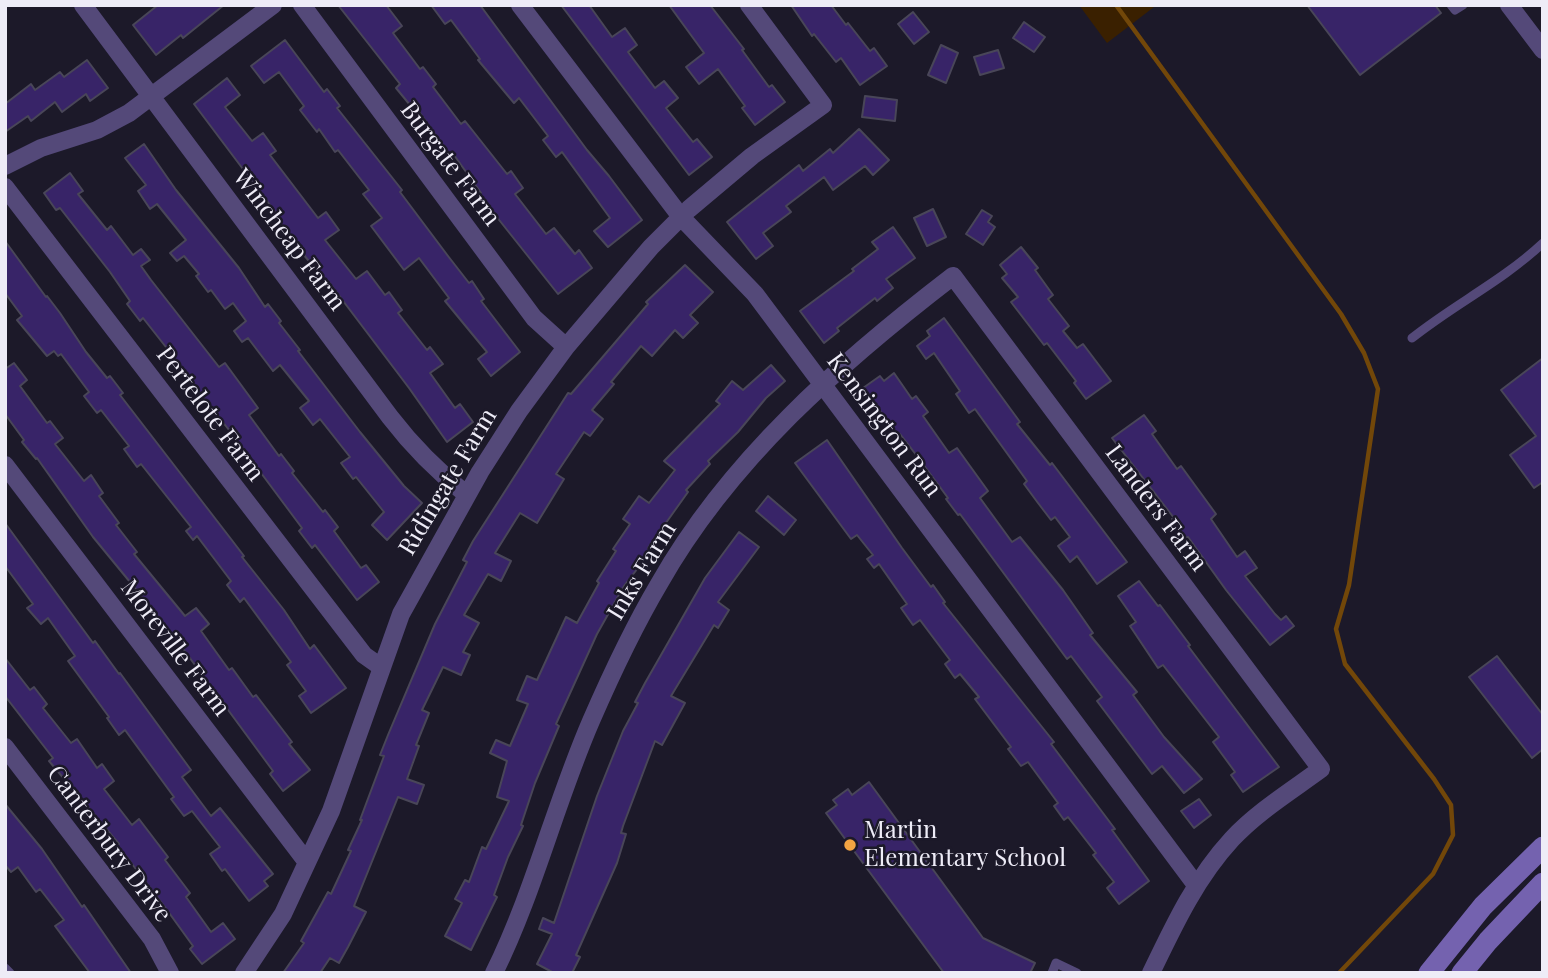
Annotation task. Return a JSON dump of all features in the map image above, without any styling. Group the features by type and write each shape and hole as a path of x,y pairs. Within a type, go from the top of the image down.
{"main road":[{"path":"1429,973 1482,906 1543,847"},
{"path":"1462,973 1543,883"}],"street":[{"name":"Wincheap Farm","path":"83,5 410,442 436,470 467,495"},
{"path":"5,166 41,148 97,130 129,113 273,5"},
{"name":"Burgate Farm","path":"302,5 534,318 566,347"},
{"name":"Kensington Run","path":"520,5 681,217 755,294 1196,885"},
{"name":"Ridingate Farm","path":"244,973 283,914 331,811 401,614 467,495 519,411 566,347 629,271 681,217 752,156 823,105 749,5"},
{"path":"1509,5 1543,50"},
{"name":"Pertelote Farm","path":"5,187 364,655 381,667"},
{"name":"Inks Farm","path":"494,973 534,879 589,724 659,583 729,483 822,384 886,327 953,276"},
{"name":"Landers Farm","path":"953,276 1321,769 1234,837 1196,885"},
{"name":"Moreville Farm","path":"5,465 306,861"},
{"name":"Canterbury Drive","path":"5,747 152,939 170,973"},
{"path":"1151,973 1196,885"}],"lane":[{"path":"1451,5 1455,10 1463,5"},
{"path":"1412,338 1444,313 1494,284 1543,243"},
{"path":"1052,973 1056,963 1077,973"},
{"path":"5,968 10,973"}],"shaded area":[{"path":"1079,5 1153,5 1154,7 1107,43"}],"building":[{"path":"158,5 224,5 183,38 181,35 156,55 133,25"},
{"path":"338,5 386,5 402,26 393,33 420,69 423,67 436,84 433,87 461,124 465,121 507,174 511,171 523,188 515,194 546,234 554,228 575,254 579,250 592,268 558,294 479,194 481,193 454,155 451,157 413,103 410,105 396,88 400,84"},
{"path":"431,5 480,5 642,220 608,247 594,231 610,218 562,152 556,157 543,140 548,136 519,98 514,103 478,60 480,59 451,20 445,24"},
{"path":"561,5 589,5 612,37 625,28 637,45 628,52 655,88 664,81 678,98 666,108 693,142 697,139 712,157 689,175"},
{"path":"669,5 710,5 769,87 772,85 785,102 755,125 742,108 745,106 718,69 699,84 686,67 704,53"},
{"path":"791,5 831,5 870,51 874,48 887,66 860,85 841,58 836,62 814,34 812,36"},
{"path":"1307,5 1435,5 1441,13 1360,75"},
{"path":"913,12 929,32 914,44 898,24"},
{"path":"1024,22 1045,37 1034,52 1013,38"},
{"path":"285,40 324,92 327,89 340,106 337,108 402,190 400,192 448,256 469,283 472,281 484,299 481,301 520,352 491,376 478,359 487,352 445,301 449,298 419,258 404,270 371,226 382,218 363,194 369,190 338,150 335,152 319,129 317,132 300,110 304,106 279,72 264,83 251,66"},
{"path":"941,45 958,53 946,83 928,75"},
{"path":"998,50 1004,68 980,75 974,57"},
{"path":"87,60 108,88 90,101 86,94 62,112 55,102 31,121 28,116 5,132 5,104 31,84 35,90 60,72 64,77"},
{"path":"227,78 240,95 225,107 252,141 263,133 276,151 270,155 318,218 326,212 339,230 325,240 356,279 367,271 385,295 389,292 402,310 398,313 427,350 430,347 443,364 430,373 455,408 460,404 473,422 447,442 328,281 326,282 272,216 276,213 194,104"},
{"path":"865,96 897,100 895,121 862,117"},
{"path":"859,129 889,160 873,175 865,166 833,190 824,177 786,206 791,212 763,233 773,246 756,259 727,222 799,165 803,171 830,149 833,153"},
{"path":"144,144 176,190 239,268 265,307 268,304 281,321 279,323 300,350 298,351 360,432 404,486 422,503 387,540 372,525 384,512 341,463 350,457 320,419 313,425 300,408 309,401 280,365 273,371 248,338 242,342 234,331 246,321 233,303 225,309 211,290 208,292 196,276 199,274 184,256 177,261 170,253 186,240 157,204 150,209 138,191 146,185 125,158"},
{"path":"70,173 83,191 78,194 107,230 111,226 133,255 141,249 150,260 141,266 219,367 225,363 258,408 249,415 279,456 281,454 294,471 292,473 338,527 334,531 361,568 366,565 379,582 357,600 315,545 312,548 299,531 302,528 229,430 185,374 182,376 169,359 173,356 143,318 140,321 127,304 130,301 110,272 60,208 56,210 44,193"},
{"path":"933,209 946,237 927,246 914,218"},
{"path":"982,210 992,216 988,222 995,227 983,245 966,234"},
{"path":"893,227 915,258 886,279 893,288 877,301 875,298 837,328 839,331 824,343 800,311 854,271 852,269 878,249 872,242"},
{"path":"5,241 86,352 123,393 120,395 244,556 242,557 284,610 310,649 314,645 346,688 311,713 299,696 306,691 287,665 291,662 244,598 240,602 227,585 231,581 197,536 193,540 186,531 191,527 141,464 137,467 124,449 129,446 101,410 97,413 84,396 89,392 61,354 58,356 54,351 47,356 17,320 22,316 5,293"},
{"path":"1021,247 1038,268 1035,270 1053,295 1048,299 1069,326 1063,331 1077,348 1083,344 1111,381 1086,399 1047,343 1044,345 1011,302 1018,297 1002,278 1007,274 1000,265"},
{"path":"685,265 713,292 690,315 698,323 683,338 675,330 652,356 641,346 611,382 614,384 592,410 603,419 590,436 584,432 556,474 564,479 537,523 520,513 495,553 511,561 501,581 488,574 464,615 479,623 463,652 470,655 461,675 443,667 422,710 429,713 416,745 419,746 407,779 424,785 417,804 398,797 354,906 366,912 339,963 330,958 320,973 283,973 304,943 301,941 328,892 331,894 351,851 348,850 362,820 384,756 380,755 435,624 467,562 463,560 473,541 568,393 571,394 648,304 646,302"},
{"path":"944,318 1020,422 1017,424 1050,465 1052,463 1127,562 1097,584 1077,556 1070,562 1058,546 1070,537 1055,517 1051,520 1038,503 1024,484 1027,481 975,409 969,413 956,394 960,391 934,353 926,359 917,346 930,336 927,331"},
{"path":"1543,358 1543,482 1534,488 1510,455 1536,436 1501,390"},
{"path":"14,363 27,380 20,386 47,423 50,421 63,438 55,444 84,481 91,475 103,493 99,496 119,523 116,525 137,552 134,554 185,616 196,608 209,624 201,631 229,670 232,668 253,697 256,695 310,770 283,791 270,774 273,771 181,646 178,648 139,593 93,537 37,458 22,442 24,440 5,414 5,369"},
{"path":"771,365 785,381 708,461 710,464 686,490 688,492 648,548 652,550 624,586 597,634 556,724 559,726 535,783 521,825 523,826 494,895 497,897 471,950 445,936 462,903 455,899 465,880 469,882 482,847 486,849 509,801 497,797 507,761 490,753 496,740 510,746 528,704 517,700 527,676 537,680 566,617 577,623 599,583 597,581 616,551 613,549 630,524 623,519 639,496 649,503 675,470 664,461 720,404 716,401 732,381 743,390"},
{"path":"894,373 912,399 916,396 928,412 923,416 949,453 957,448 988,491 980,498 1012,542 1020,537 1063,590 1093,633 1090,635 1137,692 1133,695 1164,737 1202,779 1184,793 1162,766 1152,774 1097,701 1102,697 1071,656 1067,659 960,514 958,515 946,499 948,498 917,456 863,388 880,376 884,381"},
{"path":"1144,415 1156,431 1152,434 1177,469 1181,466 1216,514 1211,519 1237,557 1245,551 1257,568 1245,576 1275,614 1281,620 1286,616 1294,626 1270,645 1112,438"},
{"path":"827,440 902,548 931,587 933,585 945,602 943,603 1054,742 1051,744 1115,829 1112,830 1149,881 1119,904 1107,888 1114,882 1093,855 1096,853 1068,817 1064,820 1054,806 1058,803 1028,762 1021,766 1008,749 1011,747 975,699 979,697 960,674 955,678 945,664 950,660 920,620 913,625 901,608 907,604 879,564 874,568 867,559 873,555 857,535 851,539 795,463"},
{"path":"768,496 796,520 784,535 756,511"},
{"path":"5,523 191,770 182,777 211,816 220,808 273,874 264,881 268,886 249,901 210,854 220,847 192,811 184,816 171,799 174,797 125,730 119,735 68,661 75,656 48,618 41,624 27,608 33,604 5,566"},
{"path":"739,532 759,547 718,602 729,610 718,628 714,625 671,696 685,703 662,745 655,741 623,826 621,833 626,834 617,863 576,955 580,957 572,973 554,973 537,964 552,934 539,929 543,918 554,923 597,796 623,731 638,703 635,702 705,578"},
{"path":"1139,581 1158,606 1160,605 1279,767 1243,792 1231,775 1235,772 1213,742 1219,737 1163,665 1158,668 1130,626 1136,622 1118,596"},
{"path":"1497,656 1543,715 1543,749 1532,758 1469,677"},
{"path":"5,658 30,690 34,687 47,704 43,708 71,743 77,739 97,768 102,764 114,781 104,789 132,825 139,819 168,857 165,860 190,893 186,897 211,932 223,923 235,939 202,964 190,949 193,946 167,910 126,856 124,858 116,846 119,844 49,761 53,758 5,696"},
{"path":"869,782 983,938 1035,963 1030,973 944,973 826,813 837,805 833,800 848,789 852,795"},
{"path":"1199,799 1211,815 1194,828 1181,811"},
{"path":"5,804 42,849 82,907 84,905 131,973 90,973 55,926 64,920 40,889 36,892 18,867 11,872 5,865"}],"waterway":[{"path":"1116,5 1341,314 1364,353 1378,389 1349,585 1336,629 1345,664 1451,805 1453,835 1433,874 1339,973"}],"place":[{"name":"Martin Elementary School","path":"850,845"}]}
